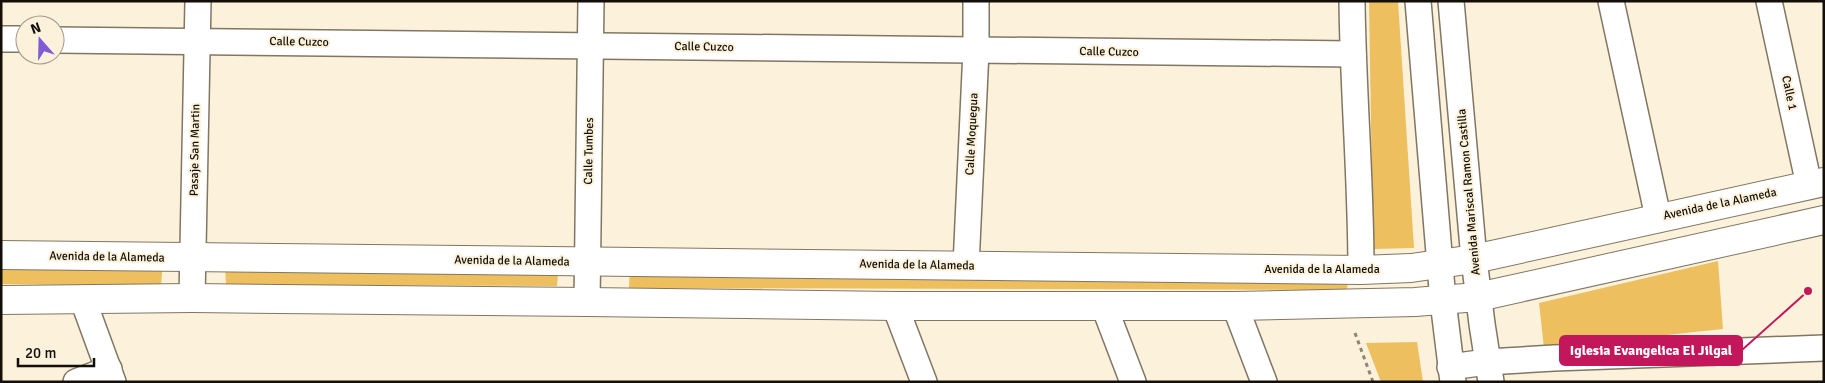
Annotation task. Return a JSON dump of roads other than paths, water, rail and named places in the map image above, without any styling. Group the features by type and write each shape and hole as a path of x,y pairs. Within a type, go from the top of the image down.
{"street":[{"name":"Pasaje San Martin","path":"192,298 198,1"},
{"name":"Calle Tumbes","path":"587,302 591,1"},
{"name":"Calle Moquegua","path":"966,266 976,50 976,1"},
{"path":"1352,1 1352,54 1361,270"},
{"path":"1418,1 1443,300 1452,374 1824,348"},
{"name":"Avenida Mariscal Ramon Castilla","path":"1451,1 1474,259 1489,372"},
{"path":"1611,1 1658,217"},
{"name":"Calle 1","path":"1769,1 1816,183"},
{"path":"1,39 15,39"},
{"name":"Calle Cuzco","path":"65,40 1352,54"},
{"name":"Avenida de la Alameda","path":"1,255 1361,270 1440,265 1474,259 1816,183"},
{"path":"1,300 192,298 896,306 1235,306 1443,300 1478,297 1824,220"},
{"path":"76,382 111,376 82,300"},
{"path":"896,306 924,382"},
{"path":"1104,306 1132,382"},
{"path":"1235,306 1264,382"}],"place":[{"name":"Iglesia Evangelica El Jilgal","path":"1808,291"}]}
